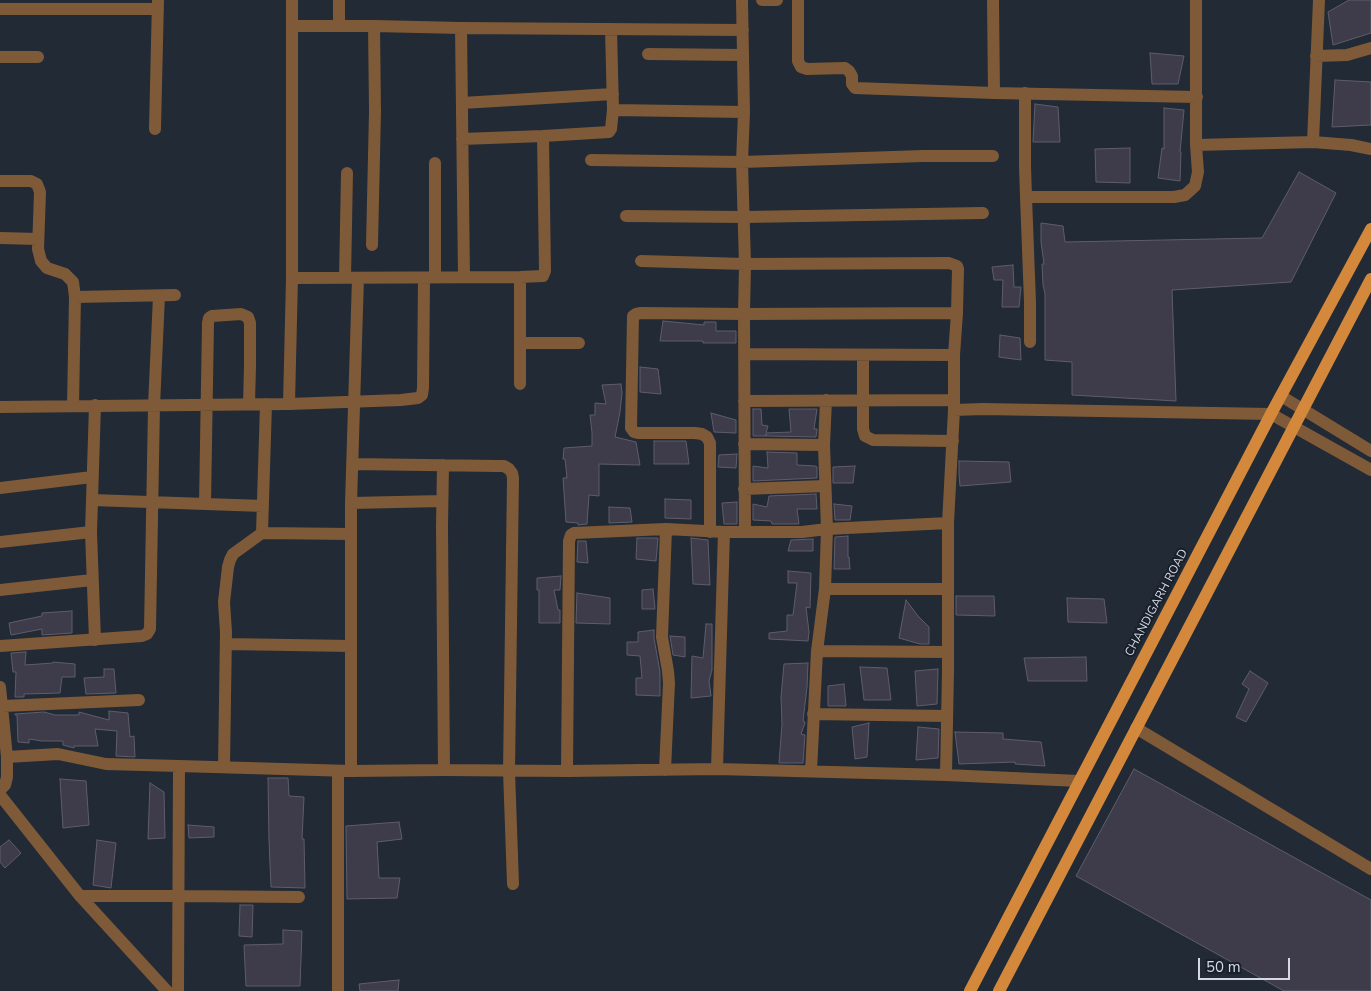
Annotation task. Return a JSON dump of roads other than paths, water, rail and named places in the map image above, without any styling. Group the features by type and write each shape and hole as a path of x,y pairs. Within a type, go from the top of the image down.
{"main road":[{"name":"CHANDIGARH ROAD","path":"970,991 1271,414 1371,229"},
{"path":"999,991 1371,279"}],"street":[{"path":"289,404 292,278 292,0"},
{"path":"338,26 339,0"},
{"path":"742,0 744,112 742,162 745,264 745,532"},
{"path":"762,0 777,0"},
{"path":"798,0 798,62 801,67 807,69 845,68 850,71 852,84 855,88 1197,97"},
{"path":"993,0 994,93"},
{"path":"1026,197 1174,197 1186,195 1195,186 1198,172 1196,146 1196,0"},
{"path":"1313,142 1319,0"},
{"path":"0,9 158,4 155,129"},
{"path":"292,26 743,30"},
{"path":"372,244 375,111 374,26"},
{"path":"461,28 464,277"},
{"path":"462,140 609,132 613,110 611,28"},
{"path":"1316,56 1347,55 1371,48"},
{"path":"648,54 743,56"},
{"path":"0,57 38,57"},
{"path":"1025,93 1030,342"},
{"path":"462,103 613,94"},
{"path":"613,110 744,112"},
{"path":"292,278 543,276 545,272 543,136"},
{"path":"1196,146 1313,142 1351,144 1371,150"},
{"path":"591,160 742,162 923,156 993,156"},
{"path":"0,407 95,405 206,406 411,400 418,398 422,395 435,163"},
{"path":"345,278 347,173"},
{"path":"0,181 31,181 37,184 40,192 38,250 41,261 47,268 65,274 72,282 75,297 72,406"},
{"path":"626,216 744,218 982,213"},
{"path":"0,238 38,239"},
{"path":"641,261 745,264 953,264 957,266 954,405 948,523 946,775"},
{"path":"520,277 520,384"},
{"path":"351,771 351,503 358,278"},
{"path":"75,297 175,295"},
{"path":"0,646 142,636 147,634 150,629 154,406 159,296"},
{"path":"710,532 710,443 707,437 695,433 638,433 634,432 631,428 633,316 642,313 957,313"},
{"path":"205,504 209,318 212,316 244,314 248,317 250,322 249,404"},
{"path":"520,343 579,343"},
{"path":"744,354 954,356"},
{"path":"863,355 862,429 865,436 873,440 952,441"},
{"path":"1281,396 1371,451"},
{"path":"811,771 817,651 825,589 827,529 824,445 826,400"},
{"path":"744,401 863,400 954,405 1271,414 1371,470"},
{"path":"262,533 266,404"},
{"path":"95,405 91,532 95,640"},
{"path":"744,444 824,445"},
{"path":"352,464 504,466 512,473 509,771 514,884"},
{"path":"443,465 444,770"},
{"path":"0,488 92,477"},
{"path":"744,489 825,486"},
{"path":"92,500 263,506"},
{"path":"351,503 442,501"},
{"path":"567,771 569,541 571,535 580,532 666,529 710,532 802,532 948,523"},
{"path":"665,770 669,683 662,637 666,529"},
{"path":"0,542 91,532"},
{"path":"717,769 724,532"},
{"path":"224,767 226,644 224,602 230,560 233,554 262,533 351,534"},
{"path":"0,590 92,580"},
{"path":"825,589 947,589"},
{"path":"226,644 351,646"},
{"path":"817,651 948,652"},
{"path":"0,687 7,757 7,777 5,785 0,790"},
{"path":"3,706 139,700"},
{"path":"813,714 947,716"},
{"path":"1136,728 1371,869"},
{"path":"7,757 58,754 106,764 338,771 717,769 946,775 1079,781"},
{"path":"178,991 179,766"},
{"path":"338,771 338,991"},
{"path":"0,795 80,896 167,991"},
{"path":"80,896 299,897"}]}
